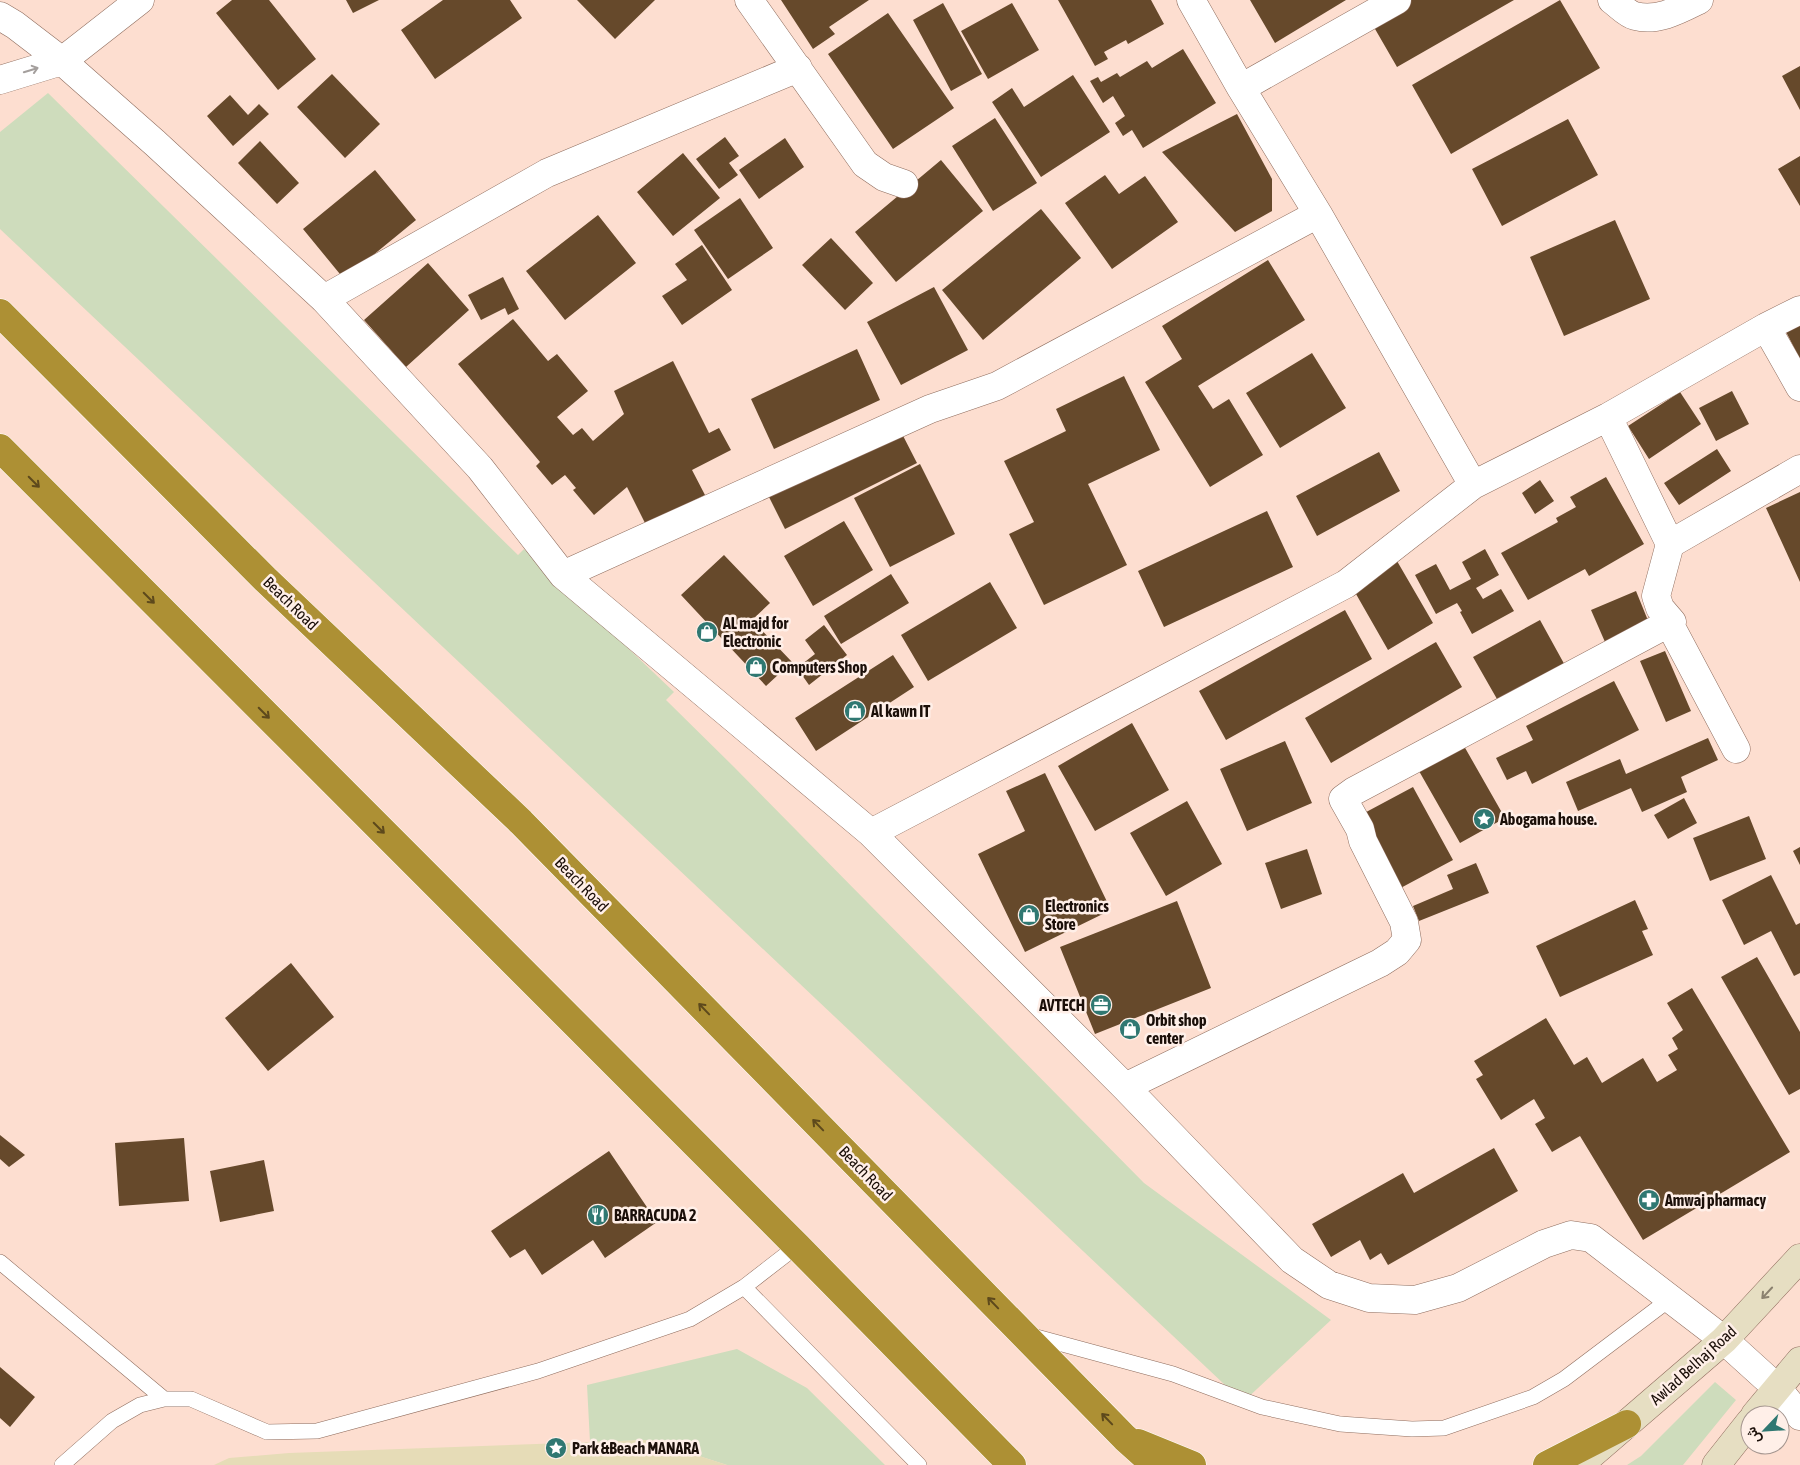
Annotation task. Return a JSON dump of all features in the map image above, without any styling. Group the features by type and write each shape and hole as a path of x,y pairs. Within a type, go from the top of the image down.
{"highway":[{"name":"Beach Road","path":"0,313 265,579 521,822 1125,1438 1155,1465"},
{"path":"0,448 797,1246 1012,1465"},
{"path":"1547,1465 1627,1424"},
{"path":"1125,1438 1192,1465"}],"main road":[{"name":"Awlad Belhaj Road","path":"1579,1465 1724,1340 1800,1258"},
{"path":"1763,1405 1800,1361"},
{"path":"1716,1465 1740,1435"}],"street":[{"path":"0,80 62,61 140,0"},
{"path":"749,0 865,164 884,177 904,184"},
{"path":"1192,0 1242,88 1318,214 1473,484"},
{"path":"1242,88 1397,0"},
{"path":"1612,0 1634,16 1658,18 1699,0"},
{"path":"0,16 15,25 62,61 155,143 324,299 480,468 563,574 871,833 1125,1087 1292,1260 1329,1285 1369,1298 1415,1300 1458,1288 1544,1244 1571,1234 1591,1238 1724,1340 1777,1388 1800,1416"},
{"path":"324,299 546,173 798,68"},
{"path":"563,574 930,409 998,386 1318,214"},
{"path":"871,833 1346,584 1473,484 1608,417 1766,326 1800,310"},
{"path":"1766,326 1800,388"},
{"path":"1125,1087 1380,962 1397,952 1407,940 1404,922 1363,841 1360,829 1343,799 1354,791 1672,622 1660,608 1656,596 1670,544 1608,417"},
{"path":"1670,544 1800,469"},
{"path":"1669,623 1736,749"}],"lane":[{"path":"62,1465 112,1421 140,1405 164,1399 191,1399 267,1432 317,1431 538,1371 690,1318 744,1287 797,1246"},
{"path":"0,1262 164,1399"},
{"path":"744,1287 919,1465"},
{"path":"1023,1334 1174,1374 1262,1407 1340,1424 1444,1428 1533,1397 1564,1379 1670,1299"}],"green space":[{"path":"48,93 518,555 524,549 674,692 666,700 1144,1183 1331,1320 1243,1402 0,229 0,132"},
{"path":"737,1349 807,1388 885,1465 727,1465 649,1440 590,1442 587,1385"},
{"path":"1715,1382 1736,1400 1683,1465 1627,1465 1641,1456"}],"sand":[{"name":"Park &Beach MANARA","path":"649,1440 727,1465 214,1465 229,1458 289,1453"}],"building":[{"path":"232,0 269,0 316,59 278,90 216,13"},
{"path":"346,0 379,0 353,13"},
{"path":"443,0 510,0 522,18 435,79 401,30"},
{"path":"577,0 655,0 615,39"},
{"path":"781,0 869,0 829,27 835,34 813,49"},
{"path":"1058,0 1151,0 1164,24 1128,44 1126,40 1104,52 1108,59 1095,66"},
{"path":"1250,0 1346,0 1275,43"},
{"path":"1409,0 1514,0 1397,67 1371,22"},
{"path":"1560,0 1600,68 1451,154 1412,85"},
{"path":"943,3 982,74 951,91 913,20"},
{"path":"1012,3 1039,50 988,79 961,31"},
{"path":"888,13 954,108 893,149 828,54"},
{"path":"1183,49 1216,103 1143,148 1132,130 1123,136 1115,123 1125,116 1113,96 1103,103 1090,81 1098,77 1101,82 1117,73 1120,77 1147,61 1152,68"},
{"path":"1800,66 1800,110 1782,76"},
{"path":"332,74 380,124 345,158 297,107"},
{"path":"1073,75 1110,132 1041,177 992,102 1012,88 1024,107"},
{"path":"230,95 248,115 259,104 269,114 233,146 207,116"},
{"path":"1237,114 1272,179 1272,211 1235,232 1162,152"},
{"path":"995,118 1037,183 993,211 952,146"},
{"path":"1568,119 1598,175 1502,226 1472,169"},
{"path":"725,137 739,156 729,163 738,175 719,189 696,159"},
{"path":"785,138 804,167 759,199 739,170"},
{"path":"260,141 299,183 277,204 238,163"},
{"path":"683,153 720,198 673,236 637,192"},
{"path":"1800,156 1800,206 1778,169"},
{"path":"941,160 983,211 896,282 855,232"},
{"path":"375,170 416,220 344,279 303,229"},
{"path":"1105,175 1119,194 1145,176 1178,222 1112,269 1065,203"},
{"path":"740,198 773,248 728,279 694,230"},
{"path":"1041,209 1081,258 983,340 942,290"},
{"path":"598,215 636,263 565,320 526,271"},
{"path":"1615,220 1650,299 1564,336 1530,257"},
{"path":"831,238 873,283 845,310 802,265"},
{"path":"702,245 732,290 682,325 662,296 687,280 675,264"},
{"path":"1268,260 1305,320 1198,386 1213,409 1229,399 1263,455 1210,487 1145,382 1182,359 1162,326"},
{"path":"428,263 469,310 406,367 364,320"},
{"path":"503,277 519,309 508,315 505,308 481,320 468,295"},
{"path":"934,287 968,350 901,385 867,322"},
{"path":"513,319 548,361 557,354 588,391 557,417 573,435 582,428 593,441 624,414 614,391 673,361 709,433 719,428 731,450 692,470 705,495 646,525 627,487 594,515 573,490 576,488 565,475 552,485 536,466 540,462 458,364"},
{"path":"1800,320 1800,359 1784,328"},
{"path":"857,349 880,400 774,449 751,399"},
{"path":"1312,353 1346,408 1280,448 1246,393"},
{"path":"1124,376 1160,450 1088,484 1127,565 1044,605 1009,534 1034,522 1004,461 1066,431 1056,409"},
{"path":"1732,391 1749,424 1716,441 1699,408"},
{"path":"1680,392 1701,424 1649,459 1628,426"},
{"path":"898,426 917,463 785,529 767,493"},
{"path":"1717,449 1731,471 1679,505 1664,483"},
{"path":"1379,452 1400,491 1317,536 1296,496"},
{"path":"920,464 955,534 890,567 854,498"},
{"path":"1606,477 1644,544 1589,576 1585,569 1528,600 1501,553 1558,522 1556,518 1576,507 1570,497"},
{"path":"1540,480 1554,501 1535,514 1522,493"},
{"path":"1800,492 1800,582 1766,508"},
{"path":"1267,511 1293,567 1164,627 1138,571"},
{"path":"844,521 873,570 813,606 784,556"},
{"path":"1485,549 1499,575 1476,588 1483,599 1501,589 1514,611 1472,634 1457,603 1436,614 1415,575 1436,564 1450,590 1471,579 1462,562"},
{"path":"724,555 770,603 752,620 792,662 766,686 681,595"},
{"path":"1397,561 1433,623 1388,650 1352,587"},
{"path":"891,574 909,603 841,644 824,616"},
{"path":"990,582 1017,628 928,681 901,635"},
{"path":"1636,591 1649,623 1605,642 1591,610"},
{"path":"1345,610 1372,659 1226,740 1199,691"},
{"path":"1540,620 1567,669 1501,706 1473,657"},
{"path":"824,625 847,655 809,685 797,668 815,654 805,640"},
{"path":"1436,642 1462,687 1331,763 1305,718"},
{"path":"1665,651 1691,711 1666,722 1640,661"},
{"path":"893,655 914,687 816,751 795,718"},
{"path":"1614,681 1639,730 1532,784 1526,771 1507,780 1496,758 1533,740 1526,726"},
{"path":"1132,723 1169,790 1095,831 1058,766"},
{"path":"1708,738 1718,760 1681,777 1687,792 1642,812 1631,788 1578,811 1566,782 1620,759 1626,774"},
{"path":"1285,741 1312,803 1247,831 1220,769"},
{"path":"1464,746 1505,818 1460,843 1419,771"},
{"path":"1045,773 1111,910 1025,952 978,854 1025,831 1006,791"},
{"path":"1413,787 1453,860 1395,891 1355,818"},
{"path":"1684,798 1697,823 1668,839 1654,815"},
{"path":"1187,801 1222,864 1166,896 1130,833"},
{"path":"1749,816 1766,859 1710,881 1693,838"},
{"path":"1800,847 1800,865 1793,851"},
{"path":"1307,849 1322,894 1281,909 1265,863"},
{"path":"1476,863 1489,893 1419,921 1413,906 1453,889 1447,875"},
{"path":"1771,875 1796,925 1800,923 1800,973 1794,976 1771,931 1744,945 1722,900"},
{"path":"1635,900 1648,929 1642,931 1653,955 1560,997 1536,946"},
{"path":"1177,901 1211,988 1095,1034 1060,947"},
{"path":"1757,957 1800,1032 1800,1089 1789,1095 1721,977"},
{"path":"291,963 334,1017 268,1071 225,1018"},
{"path":"1692,988 1790,1152 1643,1240 1580,1136 1552,1152 1535,1124 1545,1118 1534,1099 1501,1120 1476,1079 1483,1075 1474,1061 1546,1018 1574,1065 1587,1057 1602,1083 1643,1058 1657,1082 1677,1070 1668,1055 1678,1049 1672,1038 1683,1030 1667,1003"},
{"path":"0,1135 25,1155 9,1167 0,1159"},
{"path":"184,1138 189,1201 119,1206 115,1143"},
{"path":"1494,1148 1518,1191 1388,1265 1381,1253 1370,1260 1360,1240 1331,1257 1312,1224 1403,1173 1414,1193"},
{"path":"609,1151 657,1222 605,1258 593,1240 542,1275 525,1249 510,1258 491,1231"},
{"path":"264,1160 274,1211 220,1222 210,1171"},
{"path":"0,1367 35,1397 10,1427 0,1418"}],"place":[{"name":"AL majd for Electronic","path":"707,632"},
{"name":"Computers Shop","path":"756,667"},
{"name":"Al kawn IT","path":"855,711"},
{"name":"Abogama house.","path":"1484,819"},
{"name":"Electronics Store","path":"1029,915"},
{"name":"AVTECH","path":"1101,1005"},
{"name":"Orbit shop center","path":"1130,1029"},
{"name":"Amwaj pharmacy","path":"1649,1200"},
{"name":"BARRACUDA 2","path":"598,1215"},
{"name":"Park &Beach MANARA","path":"556,1448"}]}
